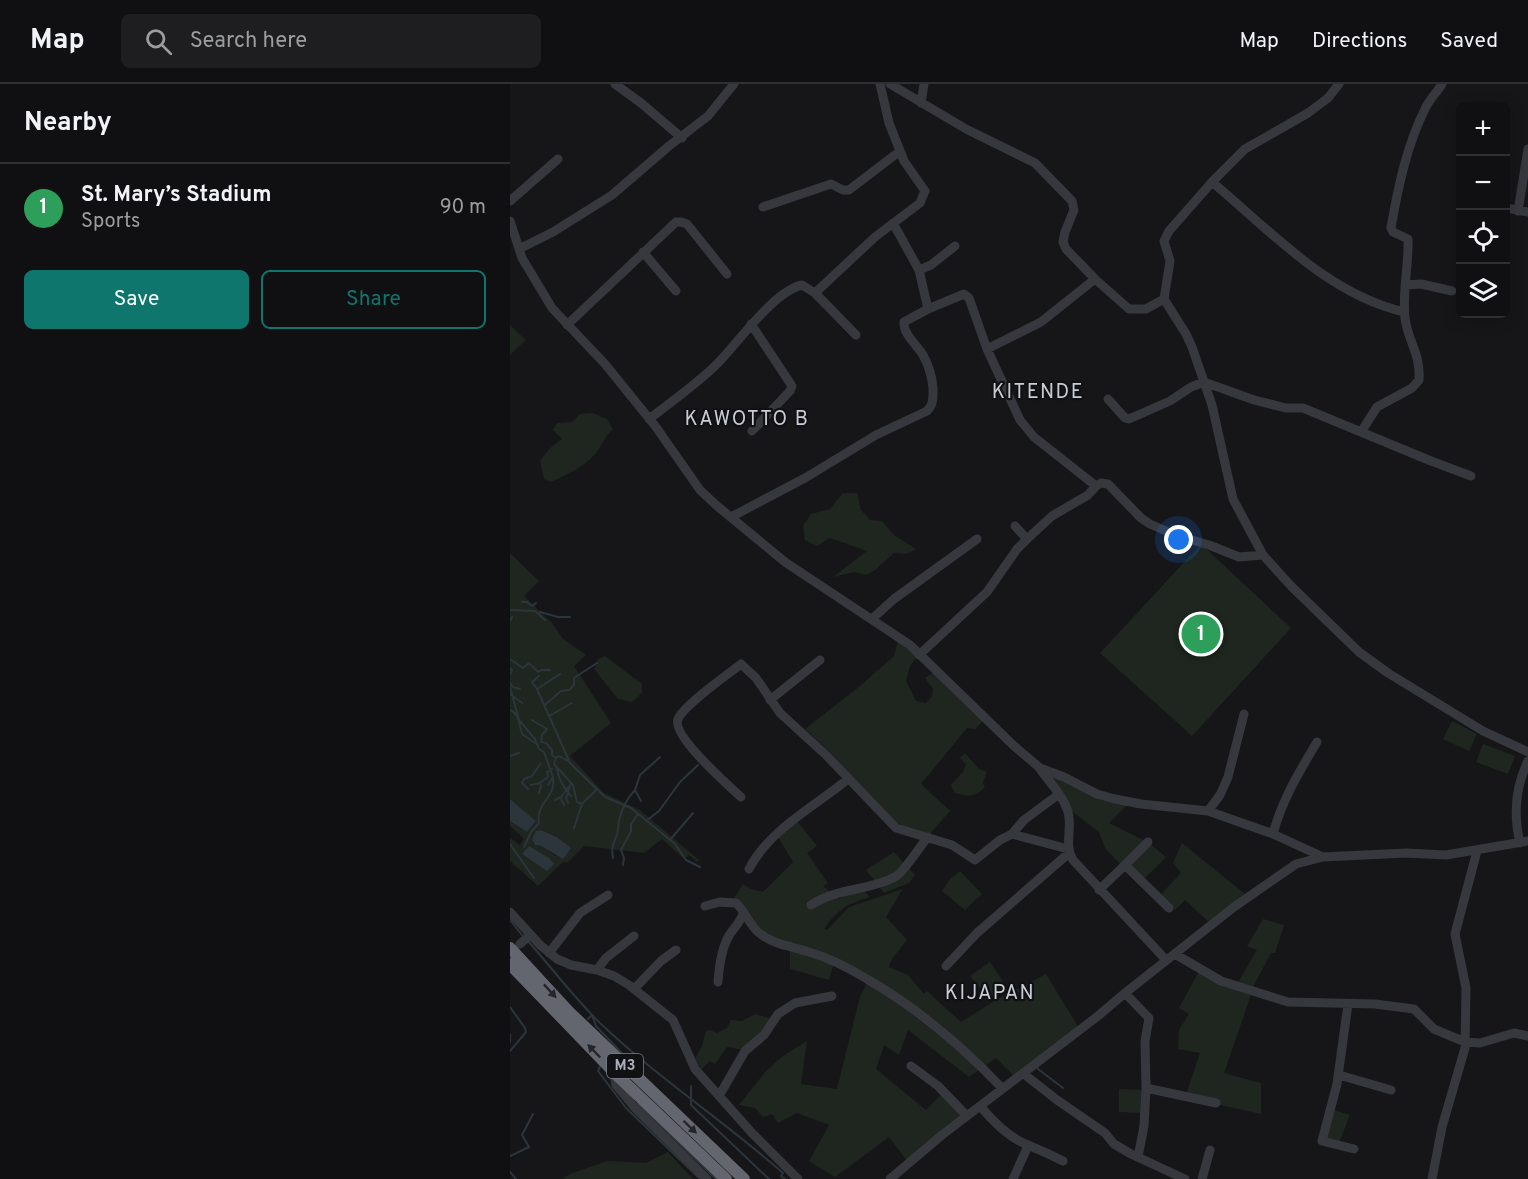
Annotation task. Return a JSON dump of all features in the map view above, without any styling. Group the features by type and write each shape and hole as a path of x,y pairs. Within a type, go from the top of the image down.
{"highway":[{"name":"M3","path":"515,946 570,1012 744,1179"},
{"name":"M3","path":"510,964 614,1071 726,1179"}],"street":[{"path":"615,84 642,103 682,138"},
{"path":"519,249 553,232 612,195 708,117 734,84"},
{"path":"815,293 875,237 920,203 926,193 904,161 889,123 880,84"},
{"path":"890,84 982,137 1035,163 1069,196 1074,210 1065,232 1064,245 1095,279 1129,309 1146,309 1164,299"},
{"path":"921,103 924,84"},
{"path":"1339,84 1328,98 1308,113 1245,149 1212,182 1165,237 1170,272 1164,299 1186,334 1212,405 1233,499 1263,555 1291,586 1359,652 1388,673 1483,731 1528,752"},
{"path":"1361,432 1377,407 1412,388 1419,380 1418,356 1406,330 1404,312 1408,239 1391,228 1396,195 1415,130 1427,105 1442,84"},
{"path":"1523,212 1528,149"},
{"path":"763,207 816,191 831,184 843,190 849,190 900,151"},
{"path":"510,201 558,159"},
{"path":"1212,182 1315,269 1359,296 1384,307 1404,312"},
{"path":"510,222 519,249 534,281 552,308 605,364 649,419 700,490 785,562 873,618 910,645 1040,768 1068,811 1068,851 1072,860 1166,960"},
{"path":"567,325 676,222 684,222 727,274"},
{"path":"893,223 919,270 928,309"},
{"path":"919,270 931,265 955,246"},
{"path":"643,252 676,291"},
{"path":"987,349 1041,322 1095,279"},
{"path":"1406,285 1421,284 1452,291"},
{"path":"649,419 714,367 751,324 779,298 799,285 806,286 815,293 856,335"},
{"path":"731,517 805,478 876,435 927,411 933,404 930,369 904,325 907,319 964,294 969,298 987,349 1013,406 1026,428 1034,437 1096,486"},
{"path":"751,324 792,386 790,391 752,431"},
{"path":"1108,399 1125,418 1129,419 1170,401 1191,387 1204,382 1263,402 1286,408 1303,408 1471,476"},
{"path":"919,655 987,592 1017,549 1027,539 1052,516 1088,495 1101,483 1108,484 1150,524 1239,557 1263,555"},
{"path":"1015,526 1027,539"},
{"path":"873,618 894,599 977,538"},
{"path":"770,700 820,660"},
{"path":"741,797 715,773 685,739 676,725 678,718 686,708 741,664 756,678 786,720 805,734 896,828 952,845 975,860 1000,840 1012,834 1032,814 1059,794"},
{"path":"1208,811 1220,795 1228,777 1244,714"},
{"path":"1273,834 1278,814 1290,787 1317,742"},
{"path":"890,1179 1166,960 1266,883 1296,864 1323,857 1446,855 1524,842 1516,826 1516,798 1528,761"},
{"path":"1040,768 1097,794 1115,799 1208,811 1273,834 1323,857"},
{"path":"749,869 759,852 774,835 848,779"},
{"path":"1012,834 1068,851"},
{"path":"811,906 834,893 863,888 897,877 928,837"},
{"path":"1099,890 1148,842"},
{"path":"946,966 977,933 1068,851"},
{"path":"1432,1179 1442,1126 1463,1056 1466,988 1455,934 1477,851"},
{"path":"1125,865 1169,908"},
{"path":"549,953 580,913 608,895"},
{"path":"705,906 720,902 736,903 759,932 773,941 831,959 899,999 968,1053 1002,1088"},
{"path":"510,912 549,953 571,964 614,976 673,1020 691,1064 767,1149 798,1179"},
{"path":"718,982 719,966 727,941 743,914"},
{"path":"515,946 530,935"},
{"path":"597,970 606,958 634,936"},
{"path":"634,989 661,961 676,950"},
{"path":"1175,954 1221,981 1288,1002 1375,1004 1414,1008 1434,1029 1465,1041 1480,1043 1514,1033 1528,1036"},
{"path":"1125,993 1149,1017 1145,1041 1144,1126 1138,1157"},
{"path":"719,1096 745,1051 764,1035 778,1013 795,1004 832,996"},
{"path":"1348,1004 1339,1076 1322,1141 1354,1149"},
{"path":"910,1066 938,1086 967,1116"},
{"path":"614,1071 616,1085 623,1094 707,1179"},
{"path":"1024,1074 1105,1133 1114,1144 1185,1179"},
{"path":"1339,1076 1391,1090"},
{"path":"1146,1088 1215,1103"},
{"path":"980,1106 1002,1129 1028,1146 1043,1150 1063,1161"},
{"path":"1013,1179 1028,1146"},
{"path":"1202,1179 1210,1150"}],"shaded area":[{"path":"510,325 526,340 510,355"},
{"path":"593,413 607,419 613,429 596,453 581,466 564,476 551,482 544,479 540,461 550,448 562,439 553,430 557,423 572,422 580,414"},
{"path":"843,493 857,493 861,510 870,520 882,521 895,536 916,549 906,554 894,553 866,575 854,572 833,577 867,551 830,538 817,546 805,540 803,526 811,514 830,509"},
{"path":"1201,544 1291,628 1192,736 1100,653"},
{"path":"510,553 539,581 524,596 552,623 563,639 586,655 574,666 611,723 570,756 604,793 640,810 699,860 697,862 689,855 684,859 662,839 644,853 584,846 567,863 564,861 538,886 510,861 510,838 520,845 524,839 510,826 510,821 527,832 536,821 510,799","holes":["541,830 558,837 570,848 556,856 539,845"]},
{"path":"899,637 918,655 910,666 906,681 916,701 926,703 932,696 933,689 925,678 935,671 983,721 975,729 967,728 921,784 950,811 929,835 898,826 829,751 805,729 894,656"},
{"path":"605,656 642,684 642,693 632,702 618,699 594,669 598,659"},
{"path":"1452,721 1477,734 1469,751 1443,739"},
{"path":"1483,744 1515,756 1508,774 1476,762"},
{"path":"965,753 978,768 987,772 983,783 985,787 972,795 955,793 951,785 963,772 966,764 960,758"},
{"path":"1046,770 1128,804 1109,823 1147,842 1122,866 1105,848 1099,832 1073,812"},
{"path":"510,799 536,821 527,832 510,821"},
{"path":"797,821 817,846 807,853 828,883 823,886 839,899 859,886 870,897 844,908 824,929 827,930 849,907 903,889 886,917 907,940 892,959 889,967 908,975 924,994 927,991 961,1022 996,1000 1046,974 1079,1028 1014,1076 996,1058 969,1077 908,1030 899,1055 884,1045 876,1069 926,1110 943,1092 964,1114 907,1161 889,1137 835,1177 809,1161 829,1125 797,1113 778,1123 772,1114 763,1117 755,1108 739,1105 766,1071 783,1056 807,1041 801,1084 837,1089 860,997 868,981 834,962 829,980 790,969 790,950 743,921 733,900 743,884 763,892 793,862 777,835"},
{"path":"541,830 557,837 571,848 563,859 535,845 532,839 536,831"},
{"path":"1149,843 1166,857 1143,880 1127,866"},
{"path":"1182,843 1245,894 1210,923 1185,900 1175,910 1160,895 1181,873 1173,863"},
{"path":"529,846 549,858 554,864 547,871 522,854"},
{"path":"894,852 915,875 909,883 884,893 866,870"},
{"path":"960,871 982,894 965,910 942,891 950,879"},
{"path":"1263,919 1284,925 1275,953 1271,953 1252,989 1237,984 1257,950 1247,946"},
{"path":"990,962 1008,989 990,999 970,976"},
{"path":"1199,971 1251,995 1224,1073 1261,1083 1261,1114 1185,1097 1200,1053 1178,1049 1179,1030 1189,1014 1179,1008"},
{"path":"755,1014 772,1019 763,1033 744,1050 727,1047 715,1064 710,1061 701,1070 695,1058 702,1046 706,1031 717,1033 727,1028 731,1020 742,1021"},
{"path":"1119,1089 1144,1090 1144,1113 1119,1112"},
{"path":"1333,1110 1350,1115 1339,1143 1324,1139"},
{"path":"668,1152 693,1179 563,1179 570,1174 607,1161 646,1163"}],"waterway":[{"path":"522,602 527,602 532,606 536,603"},
{"path":"511,610 535,611 545,620"},
{"path":"539,614 540,612 558,617 570,617"},
{"path":"510,621 512,617"},
{"path":"510,659 523,668 529,663 538,672 550,670"},
{"path":"545,705 561,691 569,690 574,685 574,678 597,663"},
{"path":"510,668 512,670 510,674"},
{"path":"539,676 532,682 537,689 560,674"},
{"path":"510,683 513,687 520,689"},
{"path":"510,687 519,720 535,739 539,749 544,752 553,777 548,785"},
{"path":"537,689 570,763 605,797 631,808 675,844 686,860 700,867"},
{"path":"510,694 522,703"},
{"path":"549,716 572,703"},
{"path":"510,710 517,717 522,734 538,745"},
{"path":"532,720 547,729 542,735 541,742 546,743 552,750 552,755 556,758 554,764 573,785 577,802 582,804"},
{"path":"510,756 519,753"},
{"path":"556,758 559,756 568,761"},
{"path":"641,801 635,790 640,775 660,757"},
{"path":"528,789 522,783 524,779 532,776 541,763"},
{"path":"646,821 659,811 680,782 698,765"},
{"path":"557,767 561,782 571,796"},
{"path":"531,785 540,783 548,777 547,772 552,769"},
{"path":"524,847 531,832 539,823 540,811 552,791 553,779"},
{"path":"539,793 540,783"},
{"path":"555,800 561,797 571,784"},
{"path":"568,803 566,798 570,787"},
{"path":"574,828 582,804 596,790"},
{"path":"613,858 612,848 621,813 635,790"},
{"path":"560,797 564,805"},
{"path":"670,840 693,813"},
{"path":"623,865 624,858 621,850 631,831 631,824 638,814"},
{"path":"510,844 534,878"},
{"path":"510,920 522,935"},
{"path":"528,941 601,1024 645,1063 761,1154 783,1173 781,1176 785,1179"},
{"path":"510,1007 526,1032 510,1051"},
{"path":"588,1019 592,1015 596,1026 637,1069"},
{"path":"510,1034 510,1042"},
{"path":"601,1064 598,1071 626,1108 700,1179"},
{"path":"1037,1065 1038,1069 1063,1088"},
{"path":"691,1086 691,1105 769,1179"},
{"path":"638,1104 716,1179"},
{"path":"510,1156 529,1147 522,1135 533,1114"},
{"path":"510,1172 516,1179"}],"place":[{"name":"St. Mary’s Stadium","path":"1201,634"}],"district":[{"name":"KITENDE","path":"1038,393"},
{"name":"KAWOTTO B","path":"747,420"},
{"name":"KIJAPAN","path":"990,994"}]}
